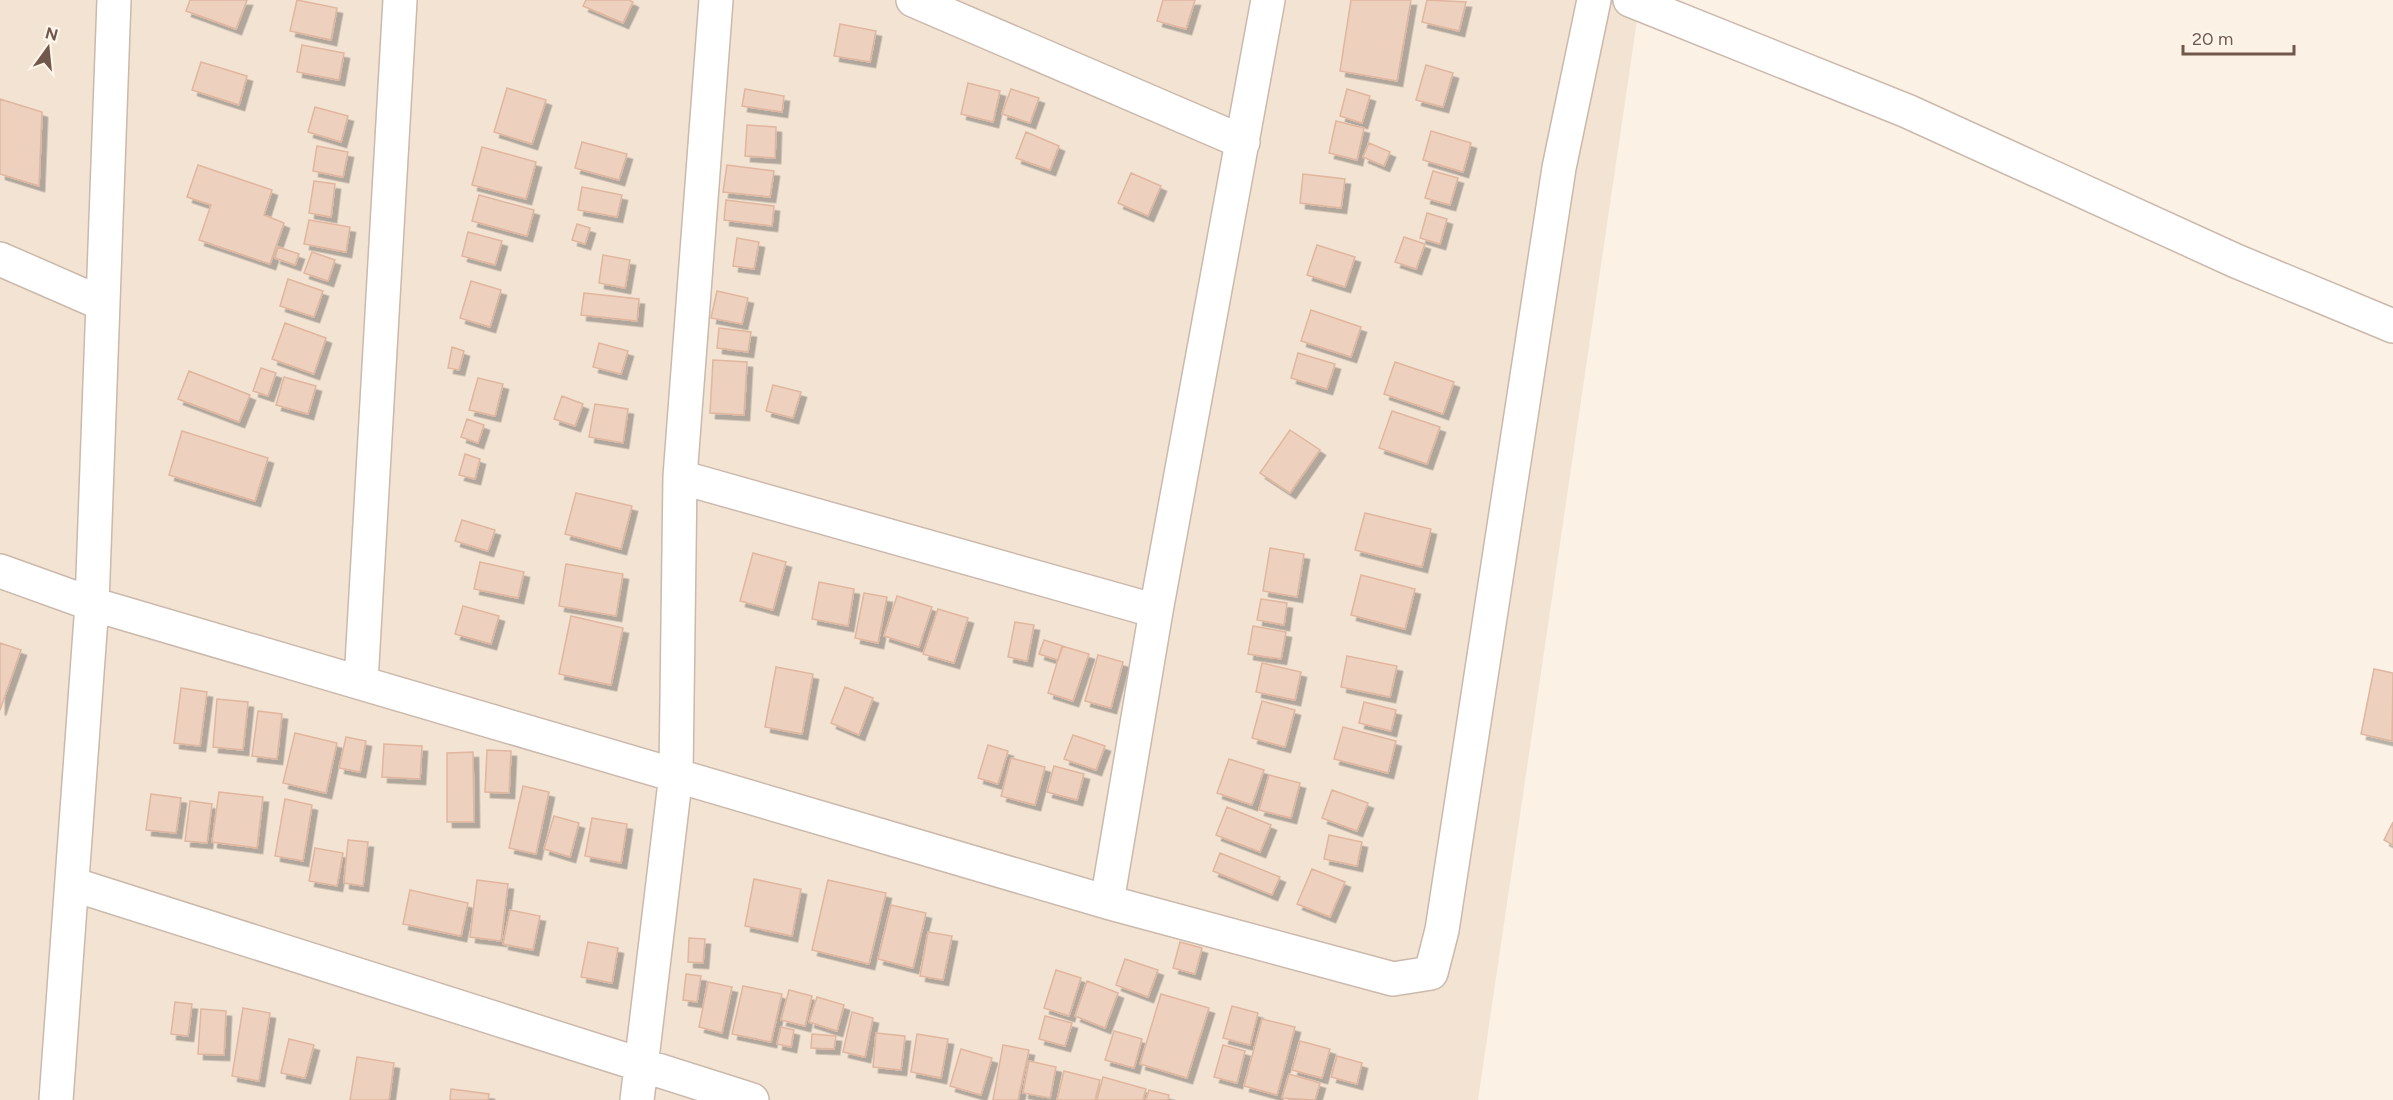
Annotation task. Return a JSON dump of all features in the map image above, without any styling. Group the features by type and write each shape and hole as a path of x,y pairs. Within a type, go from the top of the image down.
{"street":[{"path":"56,1100 92,604 114,0"},
{"path":"361,682 400,0"},
{"path":"637,1100 676,774 680,477 716,0"},
{"path":"913,0 1243,142"},
{"path":"1107,902 1156,611 1268,0"},
{"path":"0,571 92,604 1107,902 1394,979 1431,973 1442,930 1558,168 1594,0"},
{"path":"1630,0 1907,111 2236,261 2393,326"},
{"path":"0,259 103,304"},
{"path":"680,477 1156,611"},
{"path":"72,884 752,1100"}],"shaded area":[{"path":"0,0 1640,0 1478,1100 0,1100"}],"building":[{"path":"190,0 247,0 236,29 186,11"},
{"path":"297,0 337,8 331,40 290,31"},
{"path":"586,0 629,0 633,2 623,23 583,6"},
{"path":"1163,0 1195,0 1186,29 1157,21"},
{"path":"1351,0 1411,0 1397,81 1340,71"},
{"path":"1427,0 1466,2 1459,31 1422,22"},
{"path":"840,24 876,31 870,62 834,56"},
{"path":"302,45 344,53 339,80 297,72"},
{"path":"201,62 247,76 239,105 192,90"},
{"path":"1426,65 1453,73 1443,107 1416,100"},
{"path":"968,83 1000,91 993,122 961,114"},
{"path":"507,88 546,100 532,144 494,132"},
{"path":"745,89 784,96 782,112 742,106"},
{"path":"1011,89 1039,98 1030,123 1002,114"},
{"path":"1347,89 1370,96 1362,123 1340,116"},
{"path":"0,99 42,112 39,186 0,174"},
{"path":"315,107 348,116 341,142 308,132"},
{"path":"1336,121 1364,128 1357,160 1329,153"},
{"path":"747,125 776,127 775,158 745,156"},
{"path":"1431,131 1471,143 1463,172 1423,160"},
{"path":"1026,132 1059,146 1050,170 1016,158"},
{"path":"582,142 627,154 619,180 575,168"},
{"path":"1369,143 1390,152 1384,166 1363,157"},
{"path":"317,146 348,152 343,177 313,171"},
{"path":"482,147 536,162 526,199 472,185"},
{"path":"198,165 272,190 264,215 284,223 270,264 199,240 211,205 187,197"},
{"path":"727,165 774,171 770,197 723,192"},
{"path":"1433,171 1458,178 1450,205 1425,198"},
{"path":"1131,173 1161,186 1148,216 1118,203"},
{"path":"1303,174 1345,179 1341,208 1300,203"},
{"path":"314,181 335,184 331,217 309,213"},
{"path":"582,187 622,195 617,217 578,210"},
{"path":"479,195 534,210 527,236 472,221"},
{"path":"726,200 774,206 772,226 724,220"},
{"path":"1427,213 1447,219 1440,244 1420,238"},
{"path":"309,220 350,227 346,252 304,244"},
{"path":"577,224 590,228 585,244 572,240"},
{"path":"468,232 502,241 495,265 462,256"},
{"path":"1404,237 1425,244 1416,269 1395,262"},
{"path":"737,238 759,242 754,269 733,266"},
{"path":"1317,245 1355,257 1345,287 1307,275"},
{"path":"278,247 299,254 295,265 275,258"},
{"path":"312,252 335,260 328,281 304,273"},
{"path":"603,255 630,260 625,288 599,283"},
{"path":"288,279 323,291 314,317 280,306"},
{"path":"471,281 501,290 490,327 460,318"},
{"path":"717,291 748,298 742,324 711,318"},
{"path":"584,293 639,299 637,321 581,315"},
{"path":"1311,310 1361,327 1351,357 1301,341"},
{"path":"285,323 326,338 314,374 272,359"},
{"path":"719,328 751,332 748,352 717,348"},
{"path":"599,343 628,351 621,374 593,367"},
{"path":"452,347 464,351 459,370 448,368"},
{"path":"1298,353 1335,364 1327,389 1291,378"},
{"path":"713,360 747,362 744,415 710,413"},
{"path":"1395,362 1454,382 1443,414 1384,394"},
{"path":"261,368 276,373 268,396 253,391"},
{"path":"189,371 250,395 239,422 178,399"},
{"path":"284,377 316,386 308,414 276,405"},
{"path":"478,378 503,384 495,416 469,410"},
{"path":"773,385 801,392 793,418 766,411"},
{"path":"562,396 583,404 575,426 554,419"},
{"path":"595,404 628,409 623,443 589,437"},
{"path":"1392,411 1440,427 1427,464 1379,448"},
{"path":"467,419 484,425 478,443 461,437"},
{"path":"1290,430 1320,450 1290,493 1260,473"},
{"path":"182,431 268,458 255,501 169,475"},
{"path":"465,454 480,459 475,479 459,475"},
{"path":"576,493 632,506 621,549 565,534"},
{"path":"1365,513 1431,529 1422,567 1355,550"},
{"path":"462,520 495,530 488,551 455,541"},
{"path":"1270,548 1304,554 1297,597 1263,591"},
{"path":"753,553 786,562 773,610 740,601"},
{"path":"480,562 524,572 518,598 474,589"},
{"path":"566,564 623,574 616,616 559,606"},
{"path":"1361,575 1415,589 1405,629 1351,615"},
{"path":"819,582 854,589 848,626 812,619"},
{"path":"864,593 887,597 878,643 855,638"},
{"path":"897,596 932,607 919,647 884,636"},
{"path":"1261,599 1287,603 1284,625 1257,620"},
{"path":"463,606 499,616 491,644 455,634"},
{"path":"938,609 968,618 954,663 923,654"},
{"path":"571,616 623,628 611,685 559,674"},
{"path":"1015,622 1034,625 1027,661 1008,657"},
{"path":"1253,626 1286,632 1281,659 1248,654"},
{"path":"1044,640 1063,646 1058,660 1039,654"},
{"path":"0,643 21,650 0,710"},
{"path":"1062,646 1089,654 1073,701 1048,693"},
{"path":"1098,655 1123,662 1111,708 1085,701"},
{"path":"1347,656 1397,666 1390,697 1341,687"},
{"path":"1262,663 1301,672 1295,700 1256,692"},
{"path":"776,667 813,674 802,734 765,727"},
{"path":"2374,669 2393,673 2392,741 2361,734"},
{"path":"845,687 873,698 859,735 831,723"},
{"path":"181,688 207,692 200,746 174,743"},
{"path":"217,699 248,702 243,750 213,747"},
{"path":"1262,701 1295,710 1285,747 1252,738"},
{"path":"1364,702 1396,710 1391,731 1359,723"},
{"path":"258,711 282,714 277,759 252,756"},
{"path":"1343,727 1396,741 1388,773 1334,759"},
{"path":"295,733 337,743 326,793 283,783"},
{"path":"1073,735 1105,746 1096,770 1064,759"},
{"path":"346,737 366,741 360,772 339,768"},
{"path":"384,744 422,746 420,779 382,777"},
{"path":"988,745 1008,751 998,784 978,778"},
{"path":"487,750 511,751 509,793 485,792"},
{"path":"473,752 474,822 447,822 447,753"},
{"path":"1011,758 1045,767 1035,805 1001,796"},
{"path":"1229,759 1264,770 1252,805 1217,793"},
{"path":"1054,766 1084,774 1077,800 1047,792"},
{"path":"1269,775 1300,783 1291,818 1259,810"},
{"path":"523,786 549,792 536,854 509,848"},
{"path":"1332,790 1368,803 1357,831 1322,818"},
{"path":"219,792 263,797 257,848 212,842"},
{"path":"151,794 181,798 176,833 146,830"},
{"path":"285,799 312,805 303,861 275,856"},
{"path":"190,801 212,804 207,843 185,841"},
{"path":"1227,807 1271,825 1260,852 1216,835"},
{"path":"554,816 579,823 570,857 544,849"},
{"path":"592,818 627,824 621,863 585,856"},
{"path":"2393,822 2393,845 2384,840"},
{"path":"1329,835 1362,842 1357,866 1324,859"},
{"path":"348,840 368,842 363,886 344,883"},
{"path":"315,848 343,853 337,886 309,881"},
{"path":"1220,853 1280,877 1272,895 1213,871"},
{"path":"1312,869 1345,882 1330,917 1297,904"},
{"path":"754,879 801,889 792,936 745,926"},
{"path":"477,880 508,884 501,941 470,937"},
{"path":"828,880 886,893 869,964 812,950"},
{"path":"410,890 468,903 461,936 403,924"},
{"path":"891,905 926,913 913,968 878,959"},
{"path":"510,910 540,916 533,950 503,944"},
{"path":"928,932 952,936 943,980 920,976"},
{"path":"689,938 705,939 703,963 688,962"},
{"path":"588,942 618,948 612,983 581,977"},
{"path":"1180,942 1202,948 1195,974 1173,968"},
{"path":"1125,959 1158,970 1148,997 1116,985"},
{"path":"1056,970 1081,978 1069,1016 1044,1008"},
{"path":"686,974 701,976 697,1002 683,1000"},
{"path":"1087,981 1118,993 1105,1028 1075,1016"},
{"path":"708,982 732,987 722,1033 699,1027"},
{"path":"743,986 782,994 771,1042 732,1034"},
{"path":"789,990 812,996 805,1026 781,1020"},
{"path":"1161,994 1209,1008 1187,1078 1140,1064"},
{"path":"817,997 844,1005 837,1031 809,1022"},
{"path":"175,1002 192,1004 188,1036 171,1034"},
{"path":"1232,1006 1258,1013 1250,1045 1223,1038"},
{"path":"243,1008 270,1013 259,1081 232,1076"},
{"path":"201,1009 226,1011 224,1055 198,1054"},
{"path":"852,1012 873,1018 865,1057 843,1052"},
{"path":"1045,1016 1072,1023 1065,1046 1039,1039"},
{"path":"1262,1019 1295,1027 1277,1095 1244,1086"},
{"path":"781,1027 794,1030 791,1047 777,1044"},
{"path":"1114,1031 1142,1039 1134,1068 1105,1060"},
{"path":"876,1033 905,1036 901,1070 873,1067"},
{"path":"812,1034 836,1036 834,1049 811,1048"},
{"path":"917,1034 948,1039 941,1078 911,1072"},
{"path":"289,1039 314,1045 305,1078 281,1073"},
{"path":"1300,1041 1330,1049 1322,1078 1292,1070"},
{"path":"1003,1045 1029,1050 1018,1100 993,1100"},
{"path":"1223,1045 1245,1051 1237,1083 1214,1077"},
{"path":"961,1049 992,1058 981,1095 950,1086"},
{"path":"1337,1056 1362,1063 1357,1084 1331,1077"},
{"path":"357,1057 394,1063 389,1100 350,1100"},
{"path":"1029,1061 1056,1067 1050,1098 1023,1093"},
{"path":"1064,1071 1100,1080 1095,1100 1057,1100"},
{"path":"1289,1074 1320,1083 1315,1100 1282,1098"},
{"path":"1103,1077 1146,1089 1143,1100 1097,1100"},
{"path":"451,1089 489,1094 488,1100 450,1100"},
{"path":"1149,1090 1169,1095 1168,1100 1146,1100"}]}
